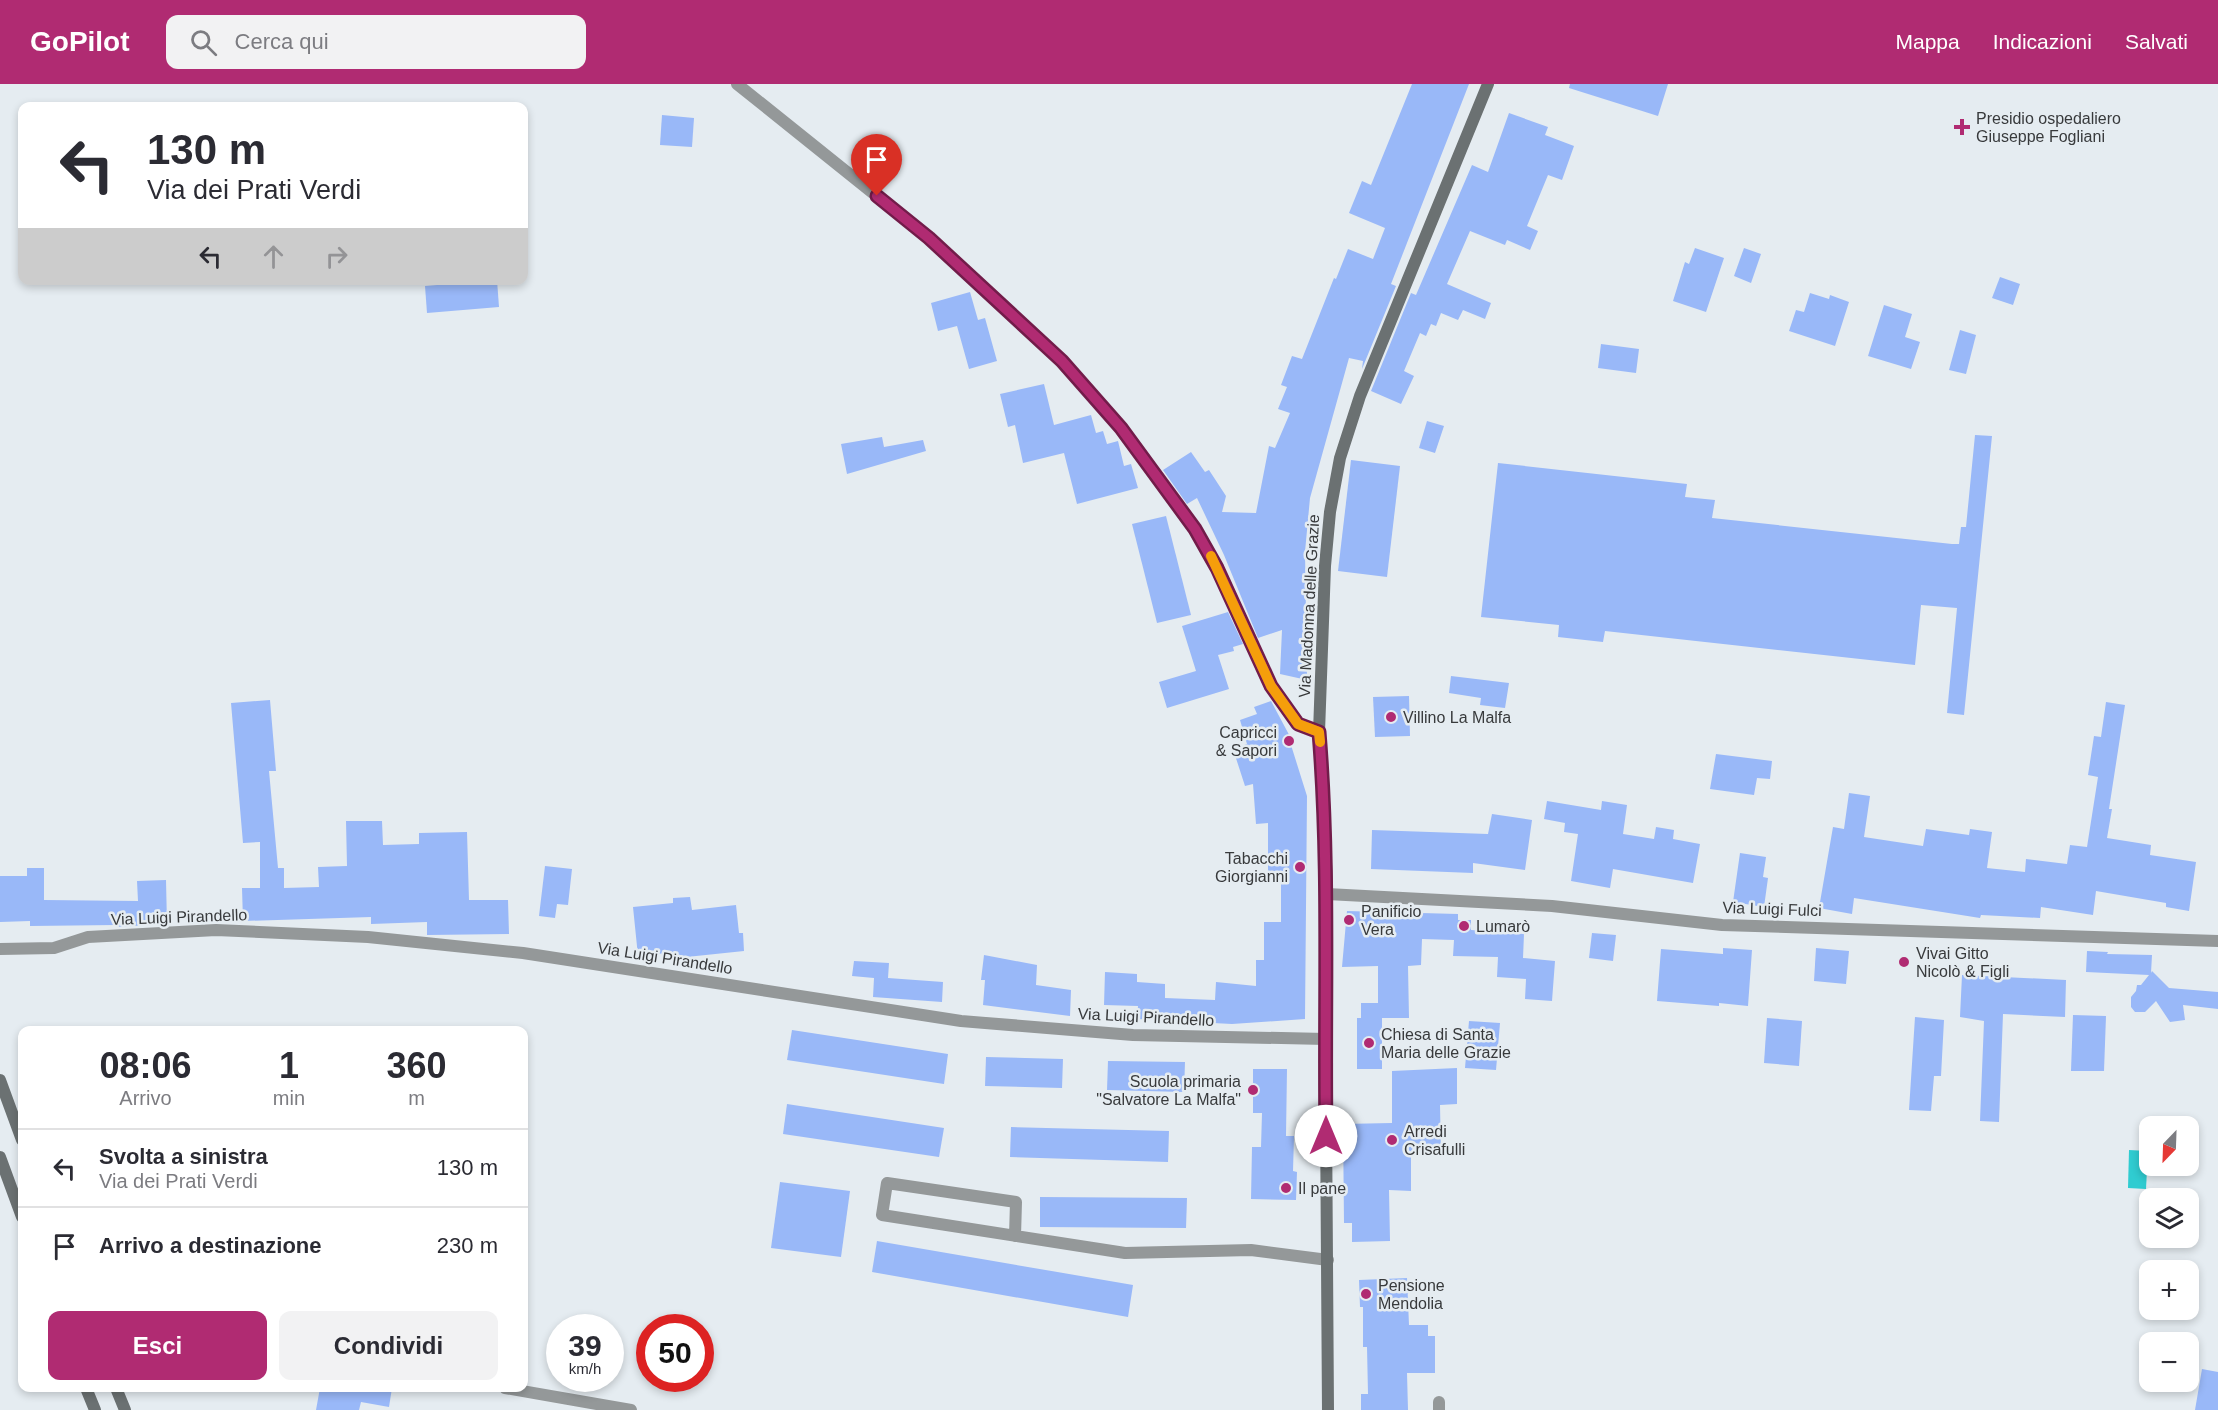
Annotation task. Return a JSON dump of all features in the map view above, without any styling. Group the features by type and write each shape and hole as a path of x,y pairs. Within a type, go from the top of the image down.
{"main road":[{"name":"Via Madonna delle Grazie","path":"1328,1410 1327,894 1319,732 1325,566 1330,512 1340,458 1360,396 1488,84"},
{"path":"0,1080 18,1129"},
{"path":"0,1157 18,1206"},
{"path":"88,1392 95,1410"},
{"path":"118,1392 125,1410"}],"street":[{"path":"737,84 929,238 1062,361 1121,428 1195,529 1217,568 1271,686 1298,724 1319,732"},
{"name":"Via Luigi Fulci","path":"1327,894 1552,906 1722,924 2218,940"},
{"name":"Via Luigi Pirandello","path":"0,950 54,948 88,937 216,930 368,937 523,953 961,1021 1133,1035 1326,1039"},
{"path":"1015,1236 1016,1202 887,1183 882,1215 1015,1236 1125,1253 1251,1250 1328,1260"},
{"path":"528,1392 630,1410"}],"water":[{"path":"2129,1150 2139,1151 2139,1176 2147,1176 2146,1188 2128,1188"}],"building":[{"path":"1412,84 1469,84 1391,284 1396,286 1362,369 1363,361 1349,358 1310,498 1305,552 1307,680 1280,674 1282,630 1258,638 1224,555 1197,498 1187,504 1163,470 1191,452 1205,472 1209,470 1226,496 1222,512 1256,513 1269,446 1275,448 1290,413 1278,409 1287,387 1281,385 1292,356 1302,359 1348,249 1373,259 1385,228 1349,213 1362,181 1371,185"},
{"path":"1570,84 1668,84 1658,116 1569,88"},
{"path":"1509,113 1548,127 1545,135 1574,146 1562,180 1548,175 1527,226 1538,231 1530,250 1507,240 1505,245 1470,231 1447,284 1491,303 1485,319 1463,310 1458,320 1441,313 1436,326 1431,324 1426,336 1420,333 1404,371 1414,376 1401,404 1371,391 1411,293 1416,295 1472,165 1488,172"},
{"path":"662,115 694,118 692,147 660,145"},
{"path":"1695,248 1724,258 1706,312 1673,301 1685,262 1689,264"},
{"path":"1744,248 1761,254 1751,283 1734,276"},
{"path":"2000,277 2020,284 2013,305 1992,298"},
{"path":"497,285 499,307 427,313 425,286"},
{"path":"970,292 978,320 985,318 997,361 969,369 957,326 938,331 931,303"},
{"path":"1810,293 1829,299 1830,295 1849,302 1835,346 1789,331 1796,310 1804,312"},
{"path":"1884,305 1912,314 1905,337 1920,342 1911,369 1868,356"},
{"path":"1960,330 1976,335 1966,374 1949,370"},
{"path":"1601,344 1639,349 1636,373 1598,368"},
{"path":"1044,384 1054,425 1091,415 1096,433 1103,431 1107,444 1118,441 1124,466 1131,464 1138,488 1077,504 1064,453 1023,463 1015,425 1008,427 1000,394"},
{"path":"1427,421 1444,426 1435,453 1419,448"},
{"path":"1975,435 1992,436 1964,715 1947,713 1957,608 1921,605 1915,665 1605,631 1603,642 1558,637 1559,625 1481,617 1498,463 1687,484 1685,497 1715,500 1712,518 1959,544 1961,527 1966,527"},
{"path":"882,437 884,447 923,440 926,451 847,474 841,444"},
{"path":"1351,460 1400,466 1387,577 1338,571"},
{"path":"1166,516 1191,615 1157,623 1132,524"},
{"path":"1228,612 1243,644 1233,647 1234,651 1218,655 1229,689 1167,708 1159,682 1196,671 1182,626"},
{"path":"1451,676 1509,683 1505,708 1480,705 1481,698 1449,693"},
{"name":"Villino La Malfa","path":"1409,696 1410,736 1375,737 1373,697"},
{"path":"270,700 276,771 269,771 278,868 284,868 284,888 319,887 318,867 347,866 346,821 382,821 383,845 419,844 419,833 467,832 469,900 508,900 509,934 427,935 427,922 371,924 371,917 243,921 242,888 260,888 260,842 243,843 231,703"},
{"path":"1271,701 1294,744 1291,745 1307,796 1305,1019 1232,1024 1137,1019 1138,1006 1104,1005 1105,972 1137,974 1137,982 1165,984 1165,998 1215,1000 1216,982 1256,986 1256,960 1264,960 1264,922 1281,922 1281,884 1268,884 1268,823 1256,824 1253,784 1245,786 1233,749 1247,744 1240,720 1257,714 1254,707"},
{"path":"2106,702 2125,705 2109,809 2112,809 2107,838 2151,845 2150,855 2196,862 2189,911 2166,907 2166,903 2096,891 2093,915 2041,907 2040,918 1981,915 1980,918 1854,898 1852,914 1819,908 1833,827 1844,829 1849,793 1870,796 1864,837 1923,846 1926,829 1969,835 1970,829 1992,832 1987,868 2025,872 2026,859 2067,864 2070,845 2087,847 2098,777 2088,775 2094,736 2101,737"},
{"path":"1716,754 1772,761 1770,779 1757,778 1754,795 1710,789"},
{"path":"1547,801 1601,810 1602,801 1627,805 1623,834 1654,839 1656,827 1674,830 1673,839 1700,844 1693,883 1613,869 1610,888 1571,881 1578,834 1564,832 1565,823 1544,819"},
{"path":"1492,814 1532,820 1525,870 1473,863 1473,873 1371,869 1372,830 1488,834"},
{"path":"1740,853 1766,857 1763,877 1768,878 1764,907 1733,902"},
{"path":"545,866 572,869 568,905 557,904 555,918 539,916"},
{"path":"27,868 44,868 44,900 138,901 137,881 166,880 167,924 116,927 116,925 30,926 30,921 0,922 0,876 27,876"},
{"path":"690,897 692,910 736,905 739,933 743,933 744,951 677,958 676,952 638,956 633,907 673,903 673,898"},
{"path":"1347,911 1458,914 1458,920 1471,920 1471,930 1524,934 1523,958 1555,961 1552,1001 1525,999 1526,979 1497,977 1498,957 1453,956 1454,940 1422,939 1421,965 1408,966 1409,1018 1382,1018 1382,1069 1357,1069 1357,1018 1361,1018 1361,1003 1378,1003 1378,966 1342,967"},
{"path":"1592,933 1616,935 1613,961 1589,958"},
{"path":"1723,948 1752,950 1748,1006 1657,1001 1661,949 1723,954"},
{"path":"1816,948 1849,951 1846,984 1814,981"},
{"path":"2087,951 2152,955 2151,973 2152,971 2169,988 2218,992 2218,1009 2183,1005 2185,1020 2170,1022 2156,1001 2145,1012 2135,1012 2131,1007 2131,997 2137,985 2141,985 2149,975 2086,972"},
{"path":"984,955 1037,965 1036,985 1071,990 1070,1016 983,1005 985,980 981,980"},
{"path":"854,961 889,963 888,978 943,982 942,1002 873,997 874,978 852,976"},
{"path":"1962,975 2066,980 2065,1017 2003,1014 1999,1122 1980,1121 1984,1021 1960,1017"},
{"path":"2073,1015 2106,1016 2104,1071 2071,1071"},
{"path":"1915,1017 1944,1020 1941,1076 1934,1076 1931,1111 1909,1110"},
{"path":"1767,1018 1802,1021 1799,1066 1764,1063"},
{"path":"1469,1021 1500,1023 1496,1070 1465,1068"},
{"path":"792,1030 948,1054 944,1084 787,1060"},
{"path":"986,1057 1063,1059 1062,1088 985,1086"},
{"path":"1108,1061 1185,1062 1184,1092 1107,1090"},
{"path":"1457,1068 1457,1104 1440,1105 1441,1155 1411,1156 1411,1191 1389,1190 1390,1241 1352,1242 1352,1223 1344,1223 1343,1124 1392,1123 1392,1071"},
{"path":"1253,1069 1287,1069 1286,1136 1294,1136 1293,1171 1297,1172 1296,1200 1251,1199 1252,1147 1261,1147 1262,1113 1253,1113"},
{"path":"787,1104 944,1128 939,1157 783,1134"},
{"path":"1011,1127 1169,1131 1168,1162 1010,1157"},
{"path":"780,1182 850,1191 841,1257 771,1248"},
{"path":"1040,1197 1187,1198 1186,1228 1040,1227"},
{"path":"877,1241 1133,1285 1128,1317 872,1272"},
{"path":"1407,1278 1409,1325 1428,1325 1428,1336 1435,1336 1435,1373 1407,1373 1408,1410 1361,1410 1361,1394 1368,1394 1367,1347 1363,1347 1363,1307 1360,1307 1359,1280"},
{"path":"2202,1369 2218,1372 2218,1410 2195,1410"},
{"path":"319,1392 391,1392 389,1407 361,1402 359,1410 316,1410"}],"slow traffic":[{"path":"1211,556 1271,686 1298,724 1319,732 1320,742"}],"place":[{"name":"Presidio ospedaliero Giuseppe Fogliani","path":"1962,127"},
{"name":"Villino La Malfa","path":"1391,717"},
{"name":"Capricci & Sapori","path":"1289,741"},
{"name":"Tabacchi Giorgianni","path":"1300,867"},
{"name":"Panificio Vera","path":"1349,920"},
{"name":"Lumarò","path":"1464,926"},
{"name":"Vivai Gitto Nicolò & Figli","path":"1904,962"},
{"name":"Chiesa di Santa Maria delle Grazie","path":"1369,1043"},
{"name":"Scuola primaria \"Salvatore La Malfa\"","path":"1253,1090"},
{"name":"Arredi Crisafulli","path":"1392,1140"},
{"name":"Il pane","path":"1286,1188"},
{"name":"Pensione Mendolia","path":"1366,1294"}],"route":[{"path":"877,196 929,238 1062,361 1121,428 1195,529 1217,568 1271,686 1298,724 1319,732 1327,894 1326,1136"}]}
